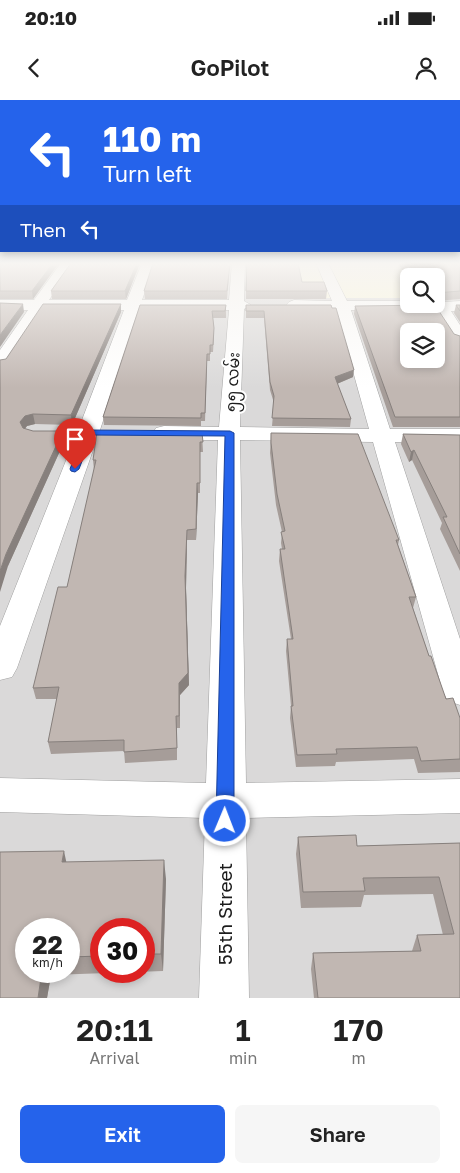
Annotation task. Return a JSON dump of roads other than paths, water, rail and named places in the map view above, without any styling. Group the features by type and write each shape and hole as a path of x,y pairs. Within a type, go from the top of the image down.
{"street":[{"path":"0,305 246,305"},
{"path":"0,363 38,305"},
{"path":"0,668 134,305"},
{"name":"၅၅ လမ်း","path":"225,801 230,433 246,305"},
{"path":"275,305 400,306"},
{"path":"342,306 460,692"},
{"path":"445,306 460,306"},
{"path":"444,313 460,338"},
{"path":"145,433 460,436"},
{"path":"0,795 225,801 460,796"},
{"name":"55th Street","path":"224,998 225,801"}]}
